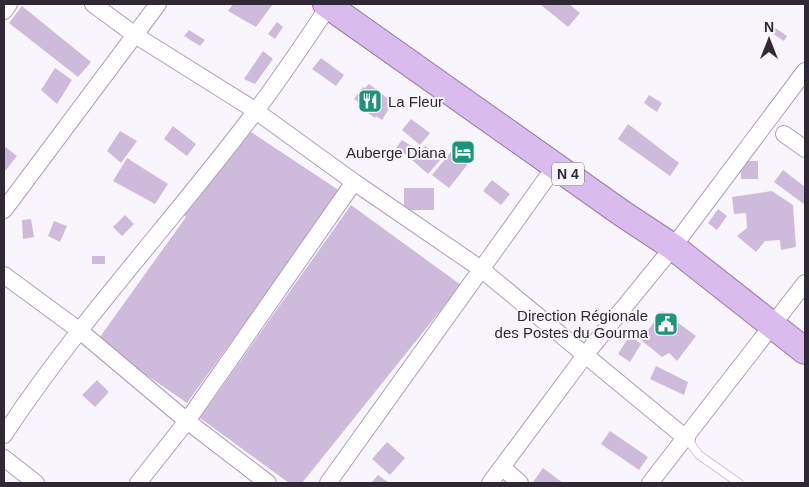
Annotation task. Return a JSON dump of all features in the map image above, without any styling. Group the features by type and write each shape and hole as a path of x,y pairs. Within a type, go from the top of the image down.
{"highway":[{"name":"N 4","path":"328,5 556,164 623,214 673,247 805,351"}],"street":[{"path":"4,11 9,4"},
{"path":"93,4 135,35 256,111 354,182 481,269 687,439"},
{"path":"4,210 158,4"},
{"path":"4,435 28,399 80,331 256,111 328,5"},
{"path":"490,483 586,354 673,247 805,71"},
{"path":"784,134 805,149"},
{"path":"328,483 556,164"},
{"path":"138,483 187,421 354,182"},
{"path":"4,275 80,331 187,421 268,483"},
{"path":"650,483 687,439 772,324 805,283"},
{"path":"4,458 36,483"},
{"path":"502,467 520,483"}],"lane":[{"path":"687,439 699,455 739,483"}],"building":[{"path":"233,4 273,4 256,27 228,11"},
{"path":"540,4 569,4 580,13 568,27"},
{"path":"22,6 91,62 78,77 9,23"},
{"path":"277,22 283,27 275,39 268,34"},
{"path":"774,27 787,36 784,41 770,32"},
{"path":"189,30 205,40 200,46 184,36"},
{"path":"263,51 273,59 255,84 244,79"},
{"path":"321,58 344,75 336,86 312,69"},
{"path":"55,68 72,80 57,104 41,90"},
{"name":"La Fleur","path":"369,84 391,101 387,105 390,107 382,120 376,116 375,118 358,106 361,104 354,99 363,87 365,88"},
{"path":"649,95 662,103 657,112 644,103"},
{"path":"411,119 430,133 420,145 402,130"},
{"path":"628,124 679,163 670,176 618,139"},
{"path":"173,126 196,144 187,156 164,139"},
{"path":"248,130 340,191 187,403 97,341 186,217 184,215"},
{"path":"120,131 137,141 121,163 107,151"},
{"path":"402,140 414,148 408,156 396,148"},
{"path":"459,142 475,155 449,188 432,175"},
{"path":"4,146 17,156 5,171 4,170"},
{"path":"425,146 442,158 428,174 412,160"},
{"path":"127,158 168,184 155,204 113,181"},
{"path":"741,161 758,161 758,179 741,179"},
{"path":"783,170 805,187 805,205 774,182"},
{"path":"492,180 510,194 501,205 483,191"},
{"path":"404,188 434,188 434,210 404,210"},
{"path":"772,191 793,205 796,247 781,250 780,240 765,241 756,252 737,236 747,228 746,213 734,214 732,197"},
{"path":"351,205 461,285 302,483 289,483 200,418"},
{"path":"718,209 727,216 717,230 708,223"},
{"path":"125,215 134,224 122,236 113,227"},
{"path":"31,219 34,237 23,239 22,220"},
{"path":"54,221 67,226 60,242 48,236"},
{"path":"92,256 105,256 105,264 92,264"},
{"name":"Direction Régionale des Postes du Gourma","path":"662,311 696,336 677,361 669,353 662,357 641,340"},
{"path":"630,335 641,344 630,362 618,354"},
{"path":"656,366 688,382 684,395 650,379"},
{"path":"97,380 109,392 95,407 82,395"},
{"path":"610,431 648,457 639,470 601,444"},
{"path":"387,442 405,458 390,475 372,459"},
{"path":"543,468 563,483 533,482"},
{"path":"378,475 389,483 371,483"}],"place":[{"name":"La Fleur","path":"370,101"},
{"name":"Auberge Diana","path":"463,152"},
{"name":"Direction Régionale des Postes du Gourma","path":"666,324"}]}
